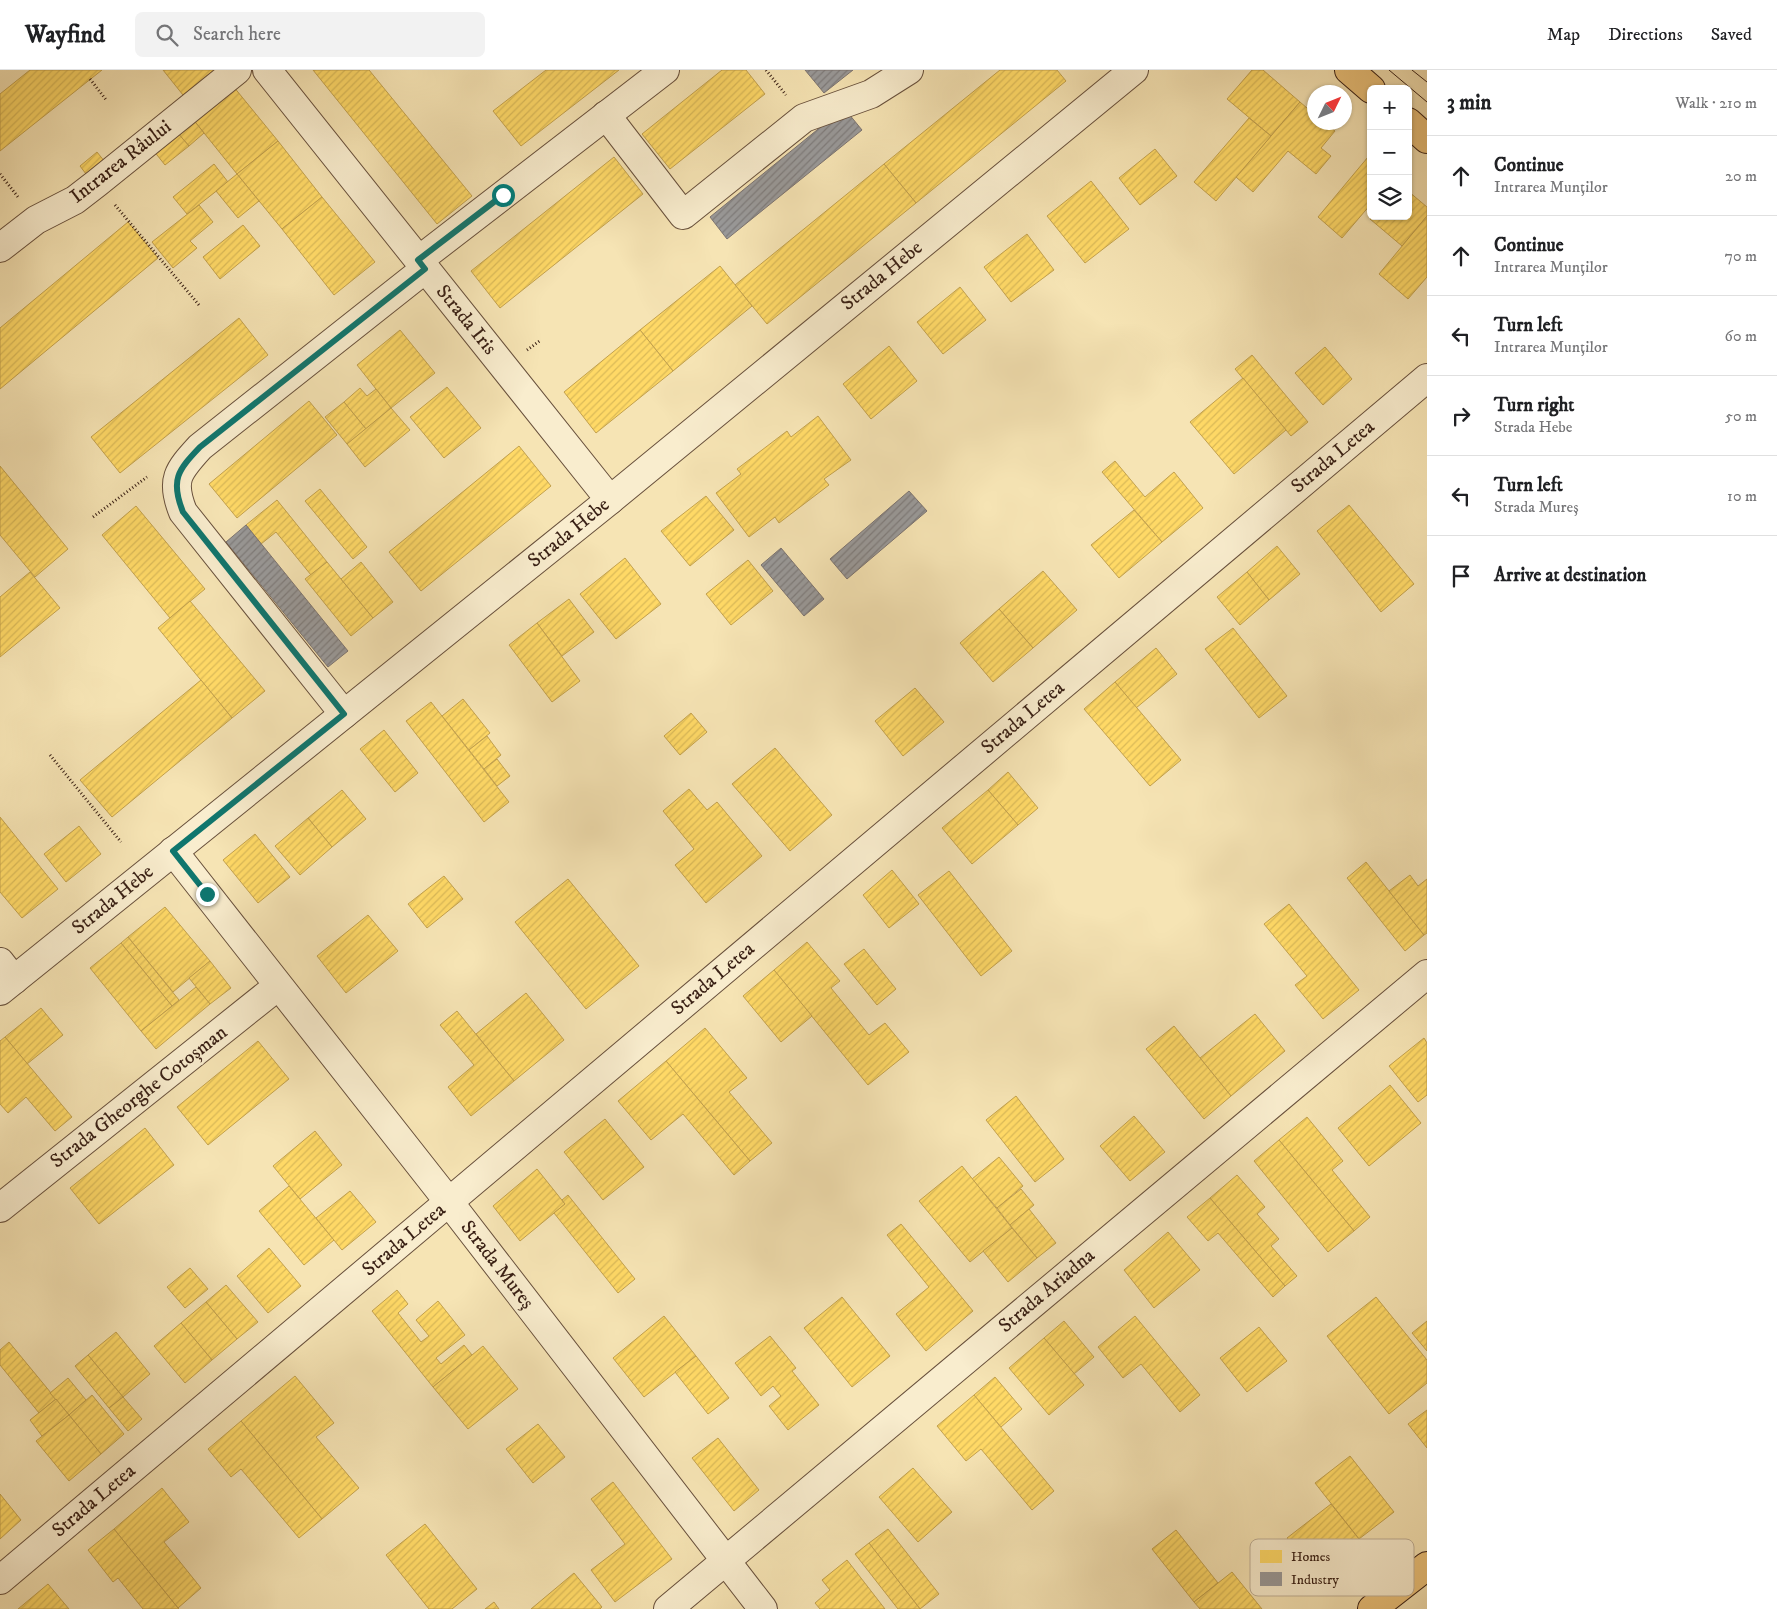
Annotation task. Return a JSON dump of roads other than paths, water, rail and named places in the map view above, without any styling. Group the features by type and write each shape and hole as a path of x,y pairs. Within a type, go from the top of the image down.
{"main road":[{"path":"1349,70 1367,86"},
{"path":"1412,126 1427,139"},
{"path":"1414,1576 1427,1566"},
{"path":"1372,1609 1389,1596"}],"street":[{"name":"Intrarea Râului","path":"0,248 36,220 74,200 97,183 237,70"},
{"name":"Strada Iris","path":"267,70 610,500"},
{"path":"344,714 183,512 176,496 177,479 185,464 200,447 606,115 665,70"},
{"path":"606,115 683,216 804,118 871,94 909,70"},
{"name":"Strada Hebe","path":"5,977 173,851 344,714 610,500 1134,70"},
{"name":"Strada Letea","path":"0,1580 1427,378"},
{"name":"Strada Mureș","path":"173,851 449,1202 763,1609"},
{"name":"Strada Ariadna","path":"668,1609 1427,974"},
{"name":"Strada Gheorghe Cotoșman","path":"0,1208 278,986"}],"tram line":[{"path":"1389,70 1427,102"},
{"path":"1412,70 1427,82"}]}
